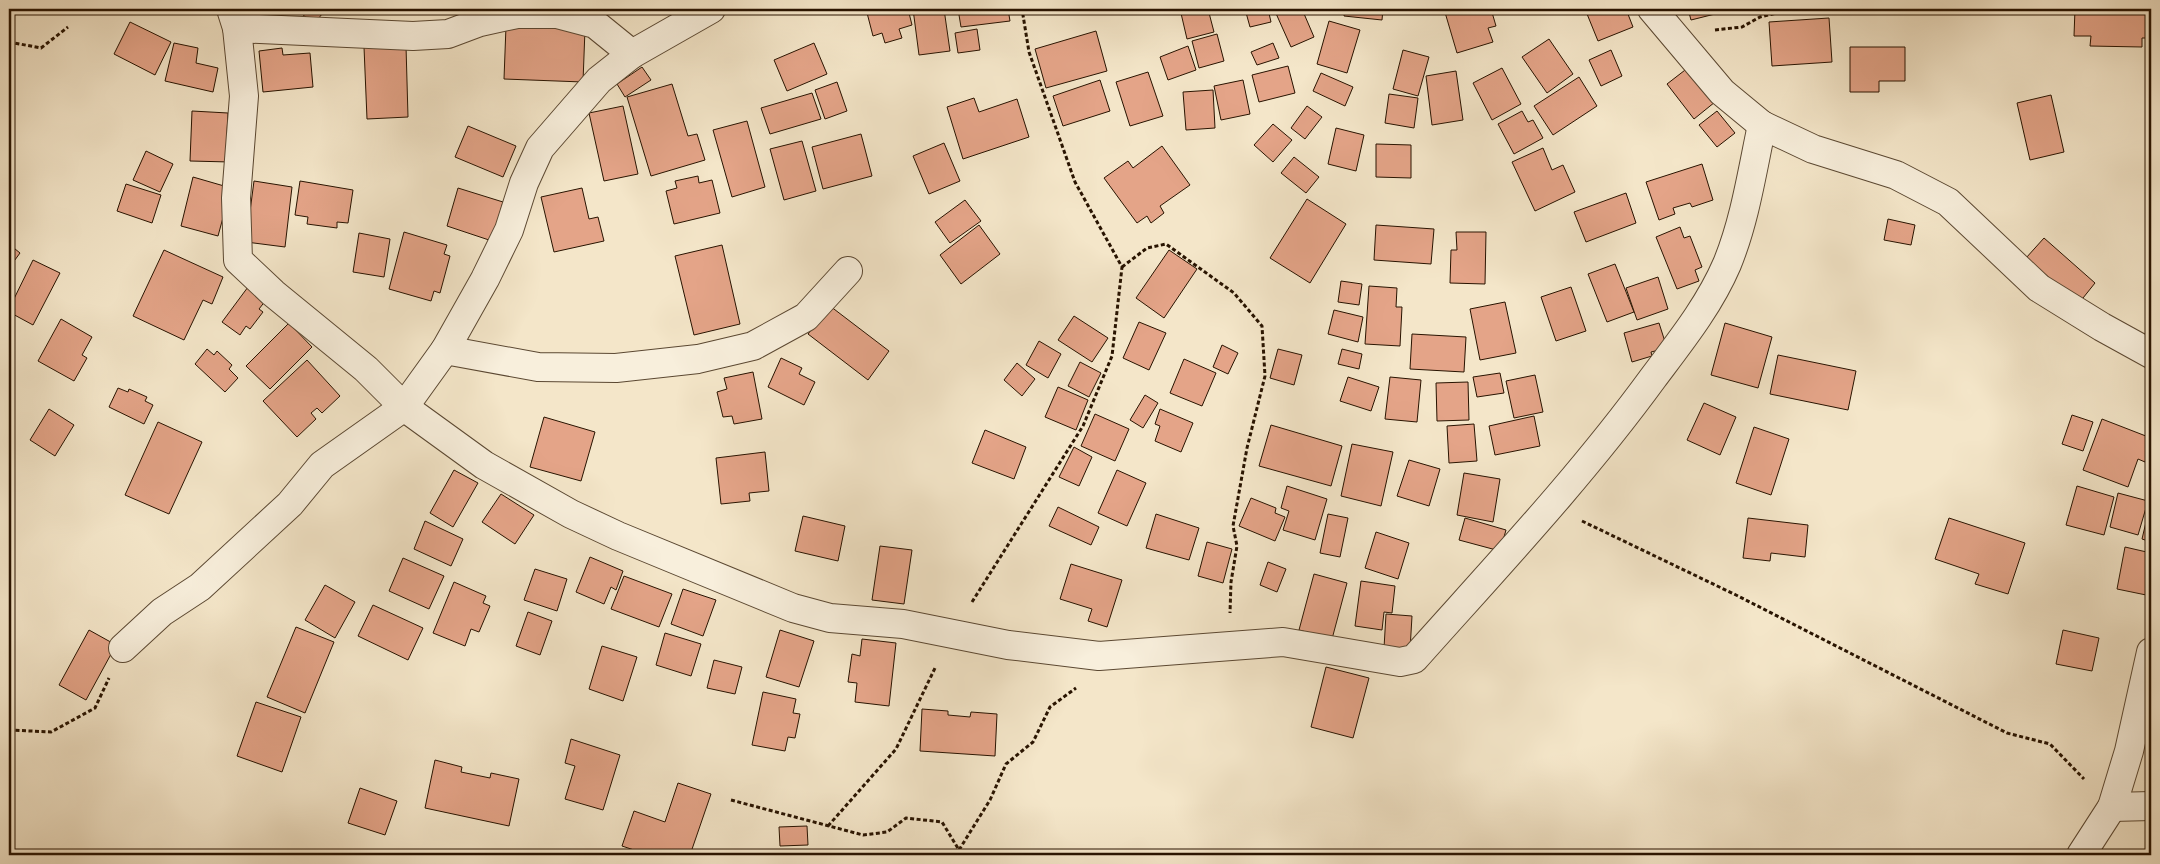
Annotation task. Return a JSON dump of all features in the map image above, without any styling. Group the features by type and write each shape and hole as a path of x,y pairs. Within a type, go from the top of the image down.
{"street":[{"path":"123,648 162,612 207,580 290,504 322,466 404,407 445,350 509,230 524,183 540,148 599,80 632,54 711,9"},
{"path":"1652,9 1681,41 1722,92 1762,125 1812,148 1896,175 1948,202 2039,288 2102,327 2151,354"},
{"path":"632,54 595,24 556,14 516,14 480,22 448,34 414,36 234,19 244,96 236,198 238,260 273,293 366,369 404,407 484,465 572,514 618,536 793,608 830,618 903,624 1008,645 1099,656 1284,642 1400,662 1414,660 1552,507 1616,429 1702,312 1726,264 1742,219 1762,125"},
{"path":"445,350 538,367 616,368 698,359 753,346 806,317 848,271"},
{"path":"2081,855 2112,807 2129,751 2151,652"},
{"path":"2112,807 2151,806"}],"path":[{"path":"828,826 896,749 951,635 1083,426 1112,356 1122,267 1075,182 1029,52 1022,9"},
{"path":"1681,41 1724,28 1742,27 1760,17 1794,9"},
{"path":"9,42 41,48 68,27"},
{"path":"1122,267 1147,248 1166,244 1234,292 1262,326 1265,376 1246,448 1233,526 1237,546 1231,582 1228,646"},
{"path":"1552,507 1736,595 2007,733 2050,744 2112,807"},
{"path":"9,730 50,732 95,708 123,648"},
{"path":"731,800 863,835 887,832 906,818 942,822 959,850 990,800 1006,764 1033,742 1050,706 1088,678 1099,656"}],"building":[{"path":"296,9 326,9 314,24"},
{"path":"866,9 908,9 912,25 899,29 902,38 885,43 882,33 873,36"},
{"path":"913,9 944,9 950,51 919,55"},
{"path":"958,9 1008,9 1010,21 961,27"},
{"path":"1180,9 1208,9 1214,32 1187,39"},
{"path":"1245,9 1268,9 1271,22 1250,27"},
{"path":"1274,9 1302,9 1314,37 1291,47"},
{"path":"1345,9 1383,9 1382,20 1344,16"},
{"path":"1444,9 1491,9 1496,26 1488,28 1493,42 1457,53"},
{"path":"1585,9 1626,9 1633,27 1598,41"},
{"path":"1688,9 1735,9 1691,20"},
{"path":"2075,9 2151,9 2151,38 2142,38 2142,47 2090,46 2091,36 2074,36"},
{"path":"1829,18 1832,62 1772,66 1769,22"},
{"path":"1329,21 1360,30 1347,73 1317,64"},
{"path":"130,22 171,42 155,75 114,54"},
{"path":"506,26 585,29 583,82 504,79"},
{"path":"977,29 980,50 958,53 955,33"},
{"path":"1096,31 1107,71 1046,88 1035,49"},
{"path":"1217,34 1224,61 1199,68 1192,41"},
{"path":"1549,39 1573,74 1547,93 1522,57"},
{"path":"174,43 198,48 196,63 218,68 213,92 165,81"},
{"path":"814,43 827,74 787,91 774,60"},
{"path":"1273,43 1279,58 1257,65 1251,52"},
{"path":"406,46 408,117 367,119 364,47"},
{"path":"1188,46 1196,70 1168,80 1160,57"},
{"path":"1850,47 1905,47 1905,81 1879,81 1879,92 1850,92"},
{"path":"282,48 283,55 310,53 313,87 263,92 259,51"},
{"path":"1403,50 1429,57 1418,96 1393,89"},
{"path":"1611,50 1622,76 1601,86 1589,60"},
{"path":"1288,66 1295,93 1259,102 1252,75"},
{"path":"642,67 651,80 625,97 617,84"},
{"path":"1689,67 1715,102 1694,119 1667,84"},
{"path":"1502,68 1521,104 1492,120 1473,83"},
{"path":"1456,71 1463,120 1432,125 1426,76"},
{"path":"1148,72 1163,116 1130,126 1116,82"},
{"path":"1321,73 1353,87 1345,106 1313,91"},
{"path":"1579,77 1597,106 1553,135 1534,106"},
{"path":"1100,80 1110,111 1063,126 1053,96"},
{"path":"1243,80 1250,114 1221,120 1214,86"},
{"path":"837,82 847,111 825,119 815,90"},
{"path":"672,84 688,136 697,134 705,160 651,176 627,97"},
{"path":"1213,90 1215,128 1186,130 1183,92"},
{"path":"812,93 821,119 770,134 761,108"},
{"path":"1389,94 1418,98 1414,128 1385,123"},
{"path":"2051,95 2064,152 2030,160 2017,103"},
{"path":"974,98 979,112 1017,99 1029,137 963,159 947,107"},
{"path":"623,106 638,174 604,181 589,113"},
{"path":"1307,106 1322,117 1305,139 1291,128"},
{"path":"192,111 228,113 227,134 231,134 230,162 190,161"},
{"path":"1522,111 1528,122 1533,120 1543,138 1514,154 1498,124"},
{"path":"1717,111 1735,133 1717,147 1699,125"},
{"path":"747,121 765,187 732,197 713,130"},
{"path":"1273,124 1292,140 1273,162 1254,145"},
{"path":"468,126 516,146 503,177 455,157"},
{"path":"1336,128 1364,135 1356,171 1328,164"},
{"path":"861,134 872,176 823,189 812,147"},
{"path":"802,141 816,191 784,200 770,149"},
{"path":"944,143 960,181 929,194 913,156"},
{"path":"1376,144 1411,145 1411,178 1376,177"},
{"path":"1162,146 1190,185 1160,206 1164,213 1151,223 1147,216 1137,223 1104,178 1128,161 1133,168"},
{"path":"1543,148 1552,170 1563,165 1575,192 1535,211 1512,162"},
{"path":"146,151 173,164 160,192 133,180"},
{"path":"1294,157 1319,177 1306,193 1281,173"},
{"path":"1702,164 1713,200 1692,207 1690,203 1673,208 1675,214 1659,220 1646,182"},
{"path":"698,176 699,183 712,180 720,213 674,224 666,191 677,188 675,181"},
{"path":"193,177 231,188 218,236 181,226"},
{"path":"254,181 292,187 285,247 246,242"},
{"path":"300,181 353,190 348,223 337,222 337,228 307,224 308,217 295,215"},
{"path":"2147,182 2151,182 2151,344"},
{"path":"126,184 161,195 152,223 117,211"},
{"path":"458,188 503,202 492,241 447,226"},
{"path":"582,188 589,219 598,217 604,241 554,252 541,197"},
{"path":"1626,193 1636,223 1586,242 1574,212"},
{"path":"1307,199 1346,224 1310,283 1270,258"},
{"path":"965,200 981,221 950,243 935,222"},
{"path":"1888,219 1915,225 1911,245 1884,240"},
{"path":"979,225 1000,254 961,284 940,255"},
{"path":"1376,225 1434,229 1431,264 1374,260"},
{"path":"1680,227 1684,238 1690,236 1702,267 1695,270 1699,281 1677,289 1656,237"},
{"path":"404,232 447,245 444,254 450,256 440,293 434,291 431,301 389,289"},
{"path":"1456,232 1486,232 1485,284 1450,283 1451,250 1457,250"},
{"path":"359,233 390,239 384,277 353,272"},
{"path":"2044,238 2095,283 2079,303 2026,258"},
{"path":"9,244 20,253 9,268"},
{"path":"722,245 740,324 694,335 675,256"},
{"path":"164,250 223,277 212,304 203,300 184,340 133,316"},
{"path":"1169,250 1197,269 1164,318 1136,298"},
{"path":"33,260 60,273 33,325 9,312 9,309"},
{"path":"1615,264 1634,312 1607,322 1588,274"},
{"path":"1658,277 1668,309 1637,320 1626,288"},
{"path":"1341,281 1362,284 1359,305 1338,302"},
{"path":"1369,286 1397,288 1396,307 1402,307 1400,346 1365,344"},
{"path":"248,287 266,300 259,309 263,312 250,329 246,326 240,335 222,322"},
{"path":"1571,287 1586,331 1556,341 1541,297"},
{"path":"1505,302 1516,353 1480,360 1470,309"},
{"path":"830,306 889,351 868,380 808,334"},
{"path":"1334,310 1363,317 1358,342 1328,334"},
{"path":"1074,316 1108,338 1092,362 1058,340"},
{"path":"61,319 92,337 82,355 87,358 74,381 38,361"},
{"path":"1139,322 1166,333 1149,370 1123,358"},
{"path":"289,323 312,347 270,389 246,366"},
{"path":"1659,323 1667,348 1651,352 1652,356 1632,362 1624,333"},
{"path":"1725,323 1772,337 1758,388 1711,375"},
{"path":"1412,334 1466,337 1464,372 1410,369"},
{"path":"1039,341 1061,354 1048,378 1026,365"},
{"path":"1222,345 1238,353 1228,374 1213,367"},
{"path":"207,349 214,355 217,351 232,365 229,369 238,378 225,392 195,364"},
{"path":"1278,349 1302,355 1294,385 1270,378"},
{"path":"1342,349 1362,354 1359,369 1338,364"},
{"path":"1778,355 1856,371 1848,410 1770,394"},
{"path":"781,358 802,368 799,374 815,382 804,405 768,387"},
{"path":"1184,359 1216,373 1202,406 1170,393"},
{"path":"307,360 340,396 322,413 317,408 311,413 316,419 297,437 263,401"},
{"path":"1080,362 1101,373 1089,397 1068,386"},
{"path":"1017,363 1035,379 1022,396 1004,380"},
{"path":"753,372 762,419 734,424 732,416 723,417 717,392 727,389 724,378"},
{"path":"1500,373 1504,393 1477,397 1473,377"},
{"path":"1535,375 1543,412 1514,418 1506,381"},
{"path":"1348,377 1379,387 1371,411 1340,401"},
{"path":"1390,377 1421,380 1417,422 1385,419"},
{"path":"1468,382 1469,420 1437,421 1436,383"},
{"path":"1058,387 1088,400 1076,430 1045,417"},
{"path":"118,388 128,392 129,389 147,397 145,401 153,405 144,424 109,407"},
{"path":"1145,395 1158,403 1143,428 1130,420"},
{"path":"1704,403 1736,417 1720,455 1687,440"},
{"path":"49,409 74,425 55,456 30,440"},
{"path":"1160,409 1193,423 1181,452 1155,441 1160,426 1155,424"},
{"path":"1095,414 1129,429 1115,461 1081,446"},
{"path":"2072,415 2093,422 2083,451 2062,444"},
{"path":"1534,416 1540,446 1495,455 1489,426"},
{"path":"544,417 595,432 581,481 530,467"},
{"path":"2102,419 2151,438 2145,462 2138,459 2128,487 2083,470"},
{"path":"158,422 202,442 169,514 125,495"},
{"path":"1474,424 1477,461 1449,463 1447,426"},
{"path":"1271,425 1342,446 1331,486 1259,466"},
{"path":"1754,427 1789,439 1771,495 1736,483"},
{"path":"985,430 1026,447 1014,479 972,463"},
{"path":"1352,444 1393,452 1381,506 1341,496"},
{"path":"1074,447 1092,457 1079,486 1059,477"},
{"path":"765,452 769,491 749,493 750,501 721,504 716,458"},
{"path":"1409,460 1440,469 1429,506 1397,496"},
{"path":"454,470 478,483 453,527 430,513"},
{"path":"1117,470 1146,483 1127,526 1098,513"},
{"path":"1464,473 1500,479 1493,522 1457,515"},
{"path":"1287,486 1327,499 1315,540 1283,530 1289,511 1281,508"},
{"path":"2077,486 2114,497 2104,535 2066,525"},
{"path":"2118,493 2148,501 2138,535 2110,527"},
{"path":"501,494 534,515 515,544 482,522"},
{"path":"1251,498 1276,508 1275,513 1285,517 1275,541 1239,526"},
{"path":"2151,506 2151,542 2142,539"},
{"path":"1058,507 1099,527 1091,545 1049,526"},
{"path":"1156,514 1199,528 1189,560 1146,548"},
{"path":"1328,514 1348,518 1340,557 1320,553"},
{"path":"803,516 845,526 838,561 795,551"},
{"path":"1465,518 1506,530 1500,551 1459,540"},
{"path":"1748,518 1808,525 1805,557 1771,553 1770,561 1743,558"},
{"path":"1949,518 2025,543 2008,594 1975,584 1979,574 1935,559"},
{"path":"425,521 463,539 451,566 414,549"},
{"path":"1376,532 1409,543 1398,579 1365,568"},
{"path":"1207,542 1232,549 1223,583 1198,576"},
{"path":"880,546 912,550 904,604 872,600"},
{"path":"2125,547 2151,553 2151,596 2117,589"},
{"path":"590,557 623,571 616,590 611,587 604,604 576,592"},
{"path":"403,558 444,576 429,609 389,591"},
{"path":"1268,562 1286,569 1277,592 1260,585"},
{"path":"1071,564 1122,580 1107,627 1088,621 1092,609 1060,599"},
{"path":"535,569 567,579 557,611 524,600"},
{"path":"1314,574 1347,583 1332,639 1299,630"},
{"path":"624,576 672,594 659,627 611,609"},
{"path":"1361,581 1395,586 1392,613 1384,612 1382,630 1355,626"},
{"path":"454,582 486,596 483,603 490,606 479,632 471,629 465,646 433,633"},
{"path":"325,585 355,602 335,638 305,620"},
{"path":"683,589 716,600 703,636 671,624"},
{"path":"373,605 423,628 408,660 358,636"},
{"path":"528,612 552,621 540,655 516,646"},
{"path":"1386,614 1412,616 1410,650 1384,648"},
{"path":"296,627 334,642 305,713 267,697"},
{"path":"89,630 116,645 86,700 59,685"},
{"path":"780,630 814,641 799,687 766,677"},
{"path":"2063,630 2099,638 2092,671 2056,664"},
{"path":"665,633 701,644 691,676 656,665"},
{"path":"862,639 896,643 889,706 855,702 857,683 848,682 852,654 860,656"},
{"path":"602,646 637,657 623,701 589,689"},
{"path":"714,660 742,667 735,694 707,688"},
{"path":"1326,667 1369,678 1353,738 1311,727"},
{"path":"763,692 796,699 793,713 800,714 795,738 788,737 785,751 752,745"},
{"path":"256,702 301,717 282,772 237,756"},
{"path":"922,709 948,711 948,715 970,717 971,712 997,714 995,756 920,751"},
{"path":"571,739 620,755 603,810 565,799 575,766 565,763"},
{"path":"435,760 462,767 461,772 490,778 491,773 519,779 509,826 425,808"},
{"path":"678,783 711,794 690,855 649,855 622,846 634,811 665,822"},
{"path":"360,788 397,801 385,835 348,823"},
{"path":"807,826 808,845 780,846 779,827"}]}
